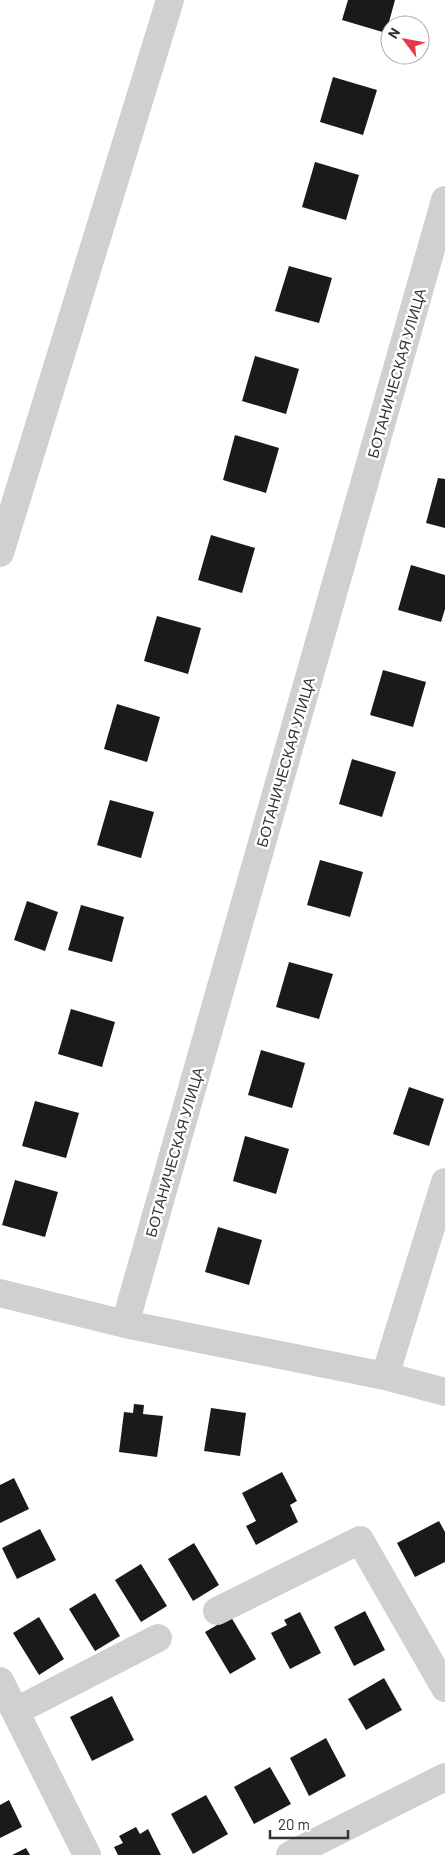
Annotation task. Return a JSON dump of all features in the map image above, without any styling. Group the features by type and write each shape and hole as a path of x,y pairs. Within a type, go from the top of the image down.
{"street":[{"path":"0,553 170,0"},
{"name":"БОТАНИЧЕСКАЯ УЛИЦА","path":"125,1324 445,200"},
{"path":"385,1376 445,1182"},
{"path":"0,1293 125,1324 385,1376 445,1392"},
{"path":"217,1610 360,1540 445,1688"},
{"path":"16,1711 158,1638"},
{"path":"0,1681 87,1855"},
{"path":"290,1855 445,1777"}],"building":[{"path":"348,0 395,0 391,15 380,15 380,31 342,20"},
{"path":"333,77 377,90 363,135 320,122"},
{"path":"315,162 359,175 346,220 302,207"},
{"path":"289,266 332,278 319,323 275,311"},
{"path":"255,356 299,369 286,414 242,401"},
{"path":"235,435 279,448 266,493 223,480"},
{"path":"438,478 445,479 445,528 426,523"},
{"path":"211,535 255,548 242,593 198,580"},
{"path":"411,565 445,575 445,609 441,622 398,610"},
{"path":"157,616 201,628 188,674 144,661"},
{"path":"383,670 426,682 413,727 370,715"},
{"path":"117,704 160,717 147,762 104,749"},
{"path":"352,759 396,772 382,817 339,804"},
{"path":"110,800 154,812 141,858 97,845"},
{"path":"320,860 363,872 350,917 307,905"},
{"path":"27,901 58,912 45,951 14,940"},
{"path":"81,905 124,917 112,962 68,950"},
{"path":"289,962 333,974 319,1019 276,1007"},
{"path":"71,1009 115,1022 102,1067 58,1054"},
{"path":"261,1050 305,1063 292,1108 248,1095"},
{"path":"409,1087 444,1099 429,1146 393,1134"},
{"path":"35,1101 79,1113 66,1158 22,1146"},
{"path":"245,1136 289,1149 276,1194 233,1181"},
{"path":"15,1180 58,1192 45,1237 2,1225"},
{"path":"218,1227 262,1240 249,1285 205,1272"},
{"path":"134,1404 144,1405 143,1414 163,1416 157,1457 119,1452 124,1412 133,1413"},
{"path":"211,1408 246,1413 240,1456 204,1451"},
{"path":"282,1472 297,1501 290,1505 298,1522 256,1545 246,1526 256,1521 242,1493"},
{"path":"14,1478 29,1509 0,1523 0,1485"},
{"path":"439,1521 445,1532 445,1562 415,1577 397,1543"},
{"path":"40,1529 56,1560 17,1579 2,1548"},
{"path":"194,1543 219,1585 193,1601 168,1559"},
{"path":"141,1564 167,1606 141,1622 115,1580"},
{"path":"95,1593 120,1636 95,1651 69,1609"},
{"path":"365,1611 385,1650 354,1666 334,1627"},
{"path":"300,1612 321,1653 290,1669 271,1633 287,1625 284,1620"},
{"path":"39,1617 64,1659 39,1675 13,1633"},
{"path":"231,1617 256,1659 230,1674 205,1632"},
{"path":"384,1678 402,1710 366,1730 348,1699"},
{"path":"112,1696 134,1740 92,1761 70,1717"},
{"path":"326,1738 346,1776 309,1796 290,1758"},
{"path":"270,1767 291,1804 254,1824 234,1787"},
{"path":"206,1795 228,1834 193,1854 171,1814"},
{"path":"9,1800 22,1827 0,1838 0,1805"},
{"path":"136,1827 140,1834 148,1829 161,1855 118,1855 114,1847 123,1843 119,1836"},
{"path":"26,1848 30,1855 12,1855"}]}
